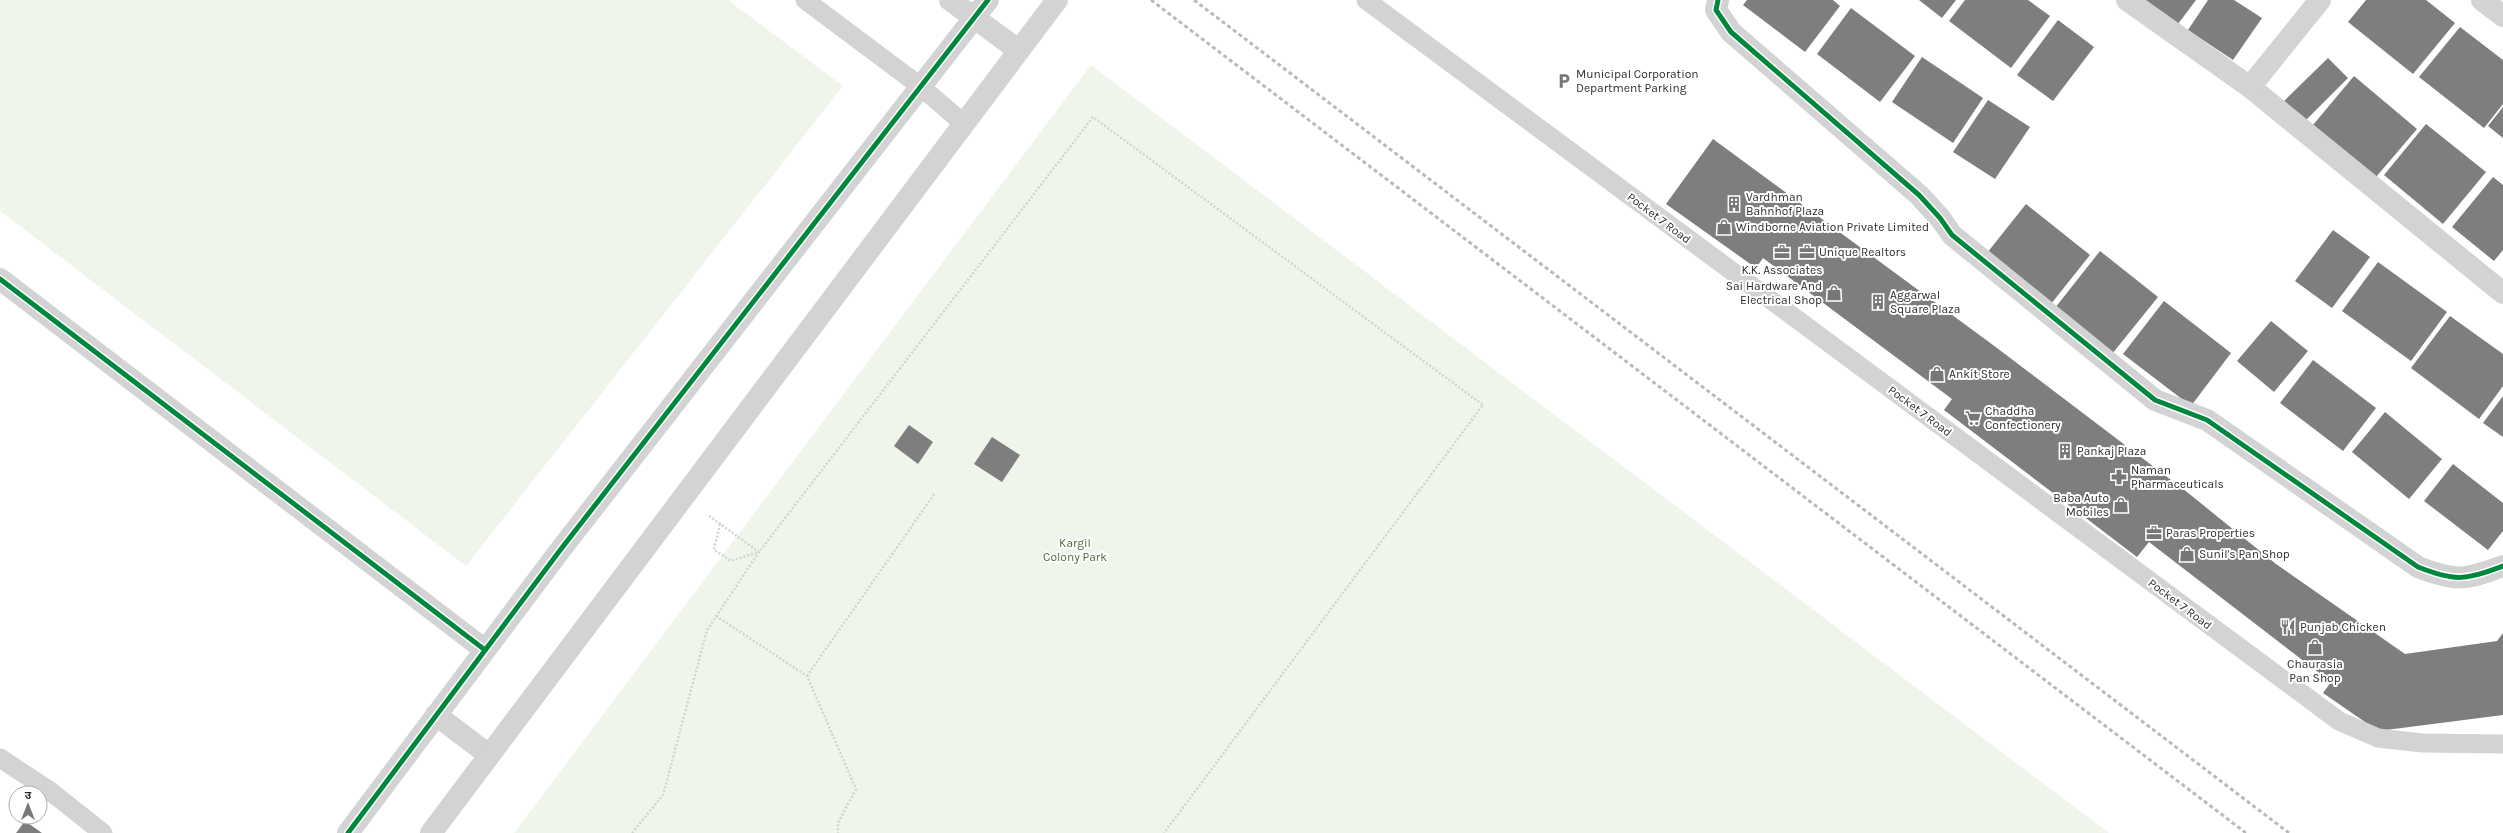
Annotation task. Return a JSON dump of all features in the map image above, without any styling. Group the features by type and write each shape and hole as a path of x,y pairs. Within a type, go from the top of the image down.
{"street":[{"path":"950,0 1018,50"},
{"path":"348,833 566,542 988,0"},
{"path":"431,833 963,123 1057,0"},
{"path":"1718,0 1716,10 1731,32 1919,195 1940,218 1952,235 2155,400 2207,420 2418,567 2446,578 2472,577 2503,566"},
{"path":"2127,0 2250,88 2503,293"},
{"path":"2250,88 2320,0"},
{"path":"2482,0 2503,16"},
{"path":"0,279 485,650"},
{"path":"436,715 489,755"}],"lane":[{"path":"806,0 920,86 963,123"},
{"name":"Pocket 7 Road","path":"1366,0 2339,721 2378,738 2422,743 2503,744"},
{"path":"0,758 50,792 103,833"}],"path":[{"path":"632,833 663,795 706,630 759,552 1093,117 1483,405 1164,833"},
{"path":"807,676 936,493"},
{"path":"682,497 759,552"},
{"path":"720,524 714,550 731,561 759,552"},
{"path":"716,616 807,676 856,789 838,823 838,833"}],"green space":[{"path":"0,0 728,0 843,86 466,566 0,211"},
{"name":"Kargil Colony Park","path":"1091,65 2109,833 514,833"}],"building":[{"path":"1747,0 1833,0 1840,6 1805,52 1743,5"},
{"path":"1919,0 1956,0 1942,18"},
{"path":"1965,0 2028,0 2050,16 2011,68 1949,21"},
{"path":"2135,0 2196,0 2175,28"},
{"path":"2208,0 2234,0 2262,18 2233,60 2188,30"},
{"path":"2366,0 2426,0 2455,23 2413,74 2348,22"},
{"path":"1851,8 1915,56 1880,102 1817,54"},
{"path":"2058,20 2094,47 2053,101 2017,75"},
{"path":"2460,27 2503,60 2503,104 2484,128 2419,77"},
{"path":"1922,57 1983,98 1953,143 1892,102"},
{"path":"2328,58 2348,78 2303,123 2282,103"},
{"path":"2354,76 2417,129 2376,177 2313,125"},
{"path":"1988,100 2030,127 1995,179 1953,152"},
{"path":"2503,107 2503,138 2488,126"},
{"path":"2426,124 2486,172 2443,224 2384,175"},
{"path":"1713,139 1993,345 2187,492 2276,564 2405,654 2497,641 2503,633 2503,715 2378,731 2323,693 2331,682 2149,542 2137,557 1944,410 1952,399 1763,258 1756,268 1666,204"},
{"path":"2493,177 2503,185 2503,250 2494,261 2452,227"},
{"path":"2026,204 2090,255 2047,309 1983,258"},
{"path":"2333,230 2370,257 2332,308 2295,281"},
{"path":"2100,251 2158,297 2112,354 2055,308"},
{"path":"2378,262 2447,312 2411,361 2342,311"},
{"path":"2164,301 2231,353 2191,406 2123,354"},
{"path":"2450,316 2503,354 2503,386 2479,419 2411,368"},
{"path":"2271,321 2308,351 2274,392 2237,361"},
{"path":"2313,360 2376,408 2343,451 2280,403"},
{"path":"2503,396 2503,437 2483,423"},
{"path":"2385,412 2442,459 2409,499 2352,452"},
{"path":"909,425 933,442 918,464 894,446"},
{"path":"992,437 1020,455 1002,482 974,464"},
{"path":"2453,464 2503,503 2503,531 2488,550 2424,501"},
{"path":"22,825 31,825 42,833 16,833"}],"railway":[{"path":"1151,0 2246,833"},
{"path":"1194,0 2289,833"}],"cycle path":[{"path":"348,833 561,549 988,0"},
{"path":"1718,0 1716,10 1731,32 1919,195 1940,218 1952,235 2155,400 2207,420 2418,567 2442,575 2460,577 2479,574 2503,566"},
{"path":"0,279 485,650"}],"place":[{"name":"Municipal Corporation Department Parking","path":"1564,81"},
{"name":"Vardhman Bahnhof Plaza","path":"1734,204"},
{"name":"Windborne Aviation Private Limited","path":"1724,227"},
{"name":"K.K. Associates","path":"1782,252"},
{"name":"Unique Realtors","path":"1807,252"},
{"name":"Sai Hardware And Electrical Shop","path":"1834,293"},
{"name":"Aggarwal Square Plaza","path":"1878,302"},
{"name":"Ankit Store","path":"1937,374"},
{"name":"Chaddha Confectionery","path":"1973,418"},
{"name":"Pankaj Plaza","path":"2065,451"},
{"name":"Naman Pharmaceuticals","path":"2119,477"},
{"name":"Baba Auto Mobiles","path":"2121,505"},
{"name":"Paras Properties","path":"2154,533"},
{"name":"Sunil's Pan Shop","path":"2187,554"},
{"name":"Punjab Chicken","path":"2288,627"},
{"name":"Chaurasia Pan Shop","path":"2315,647"}]}
